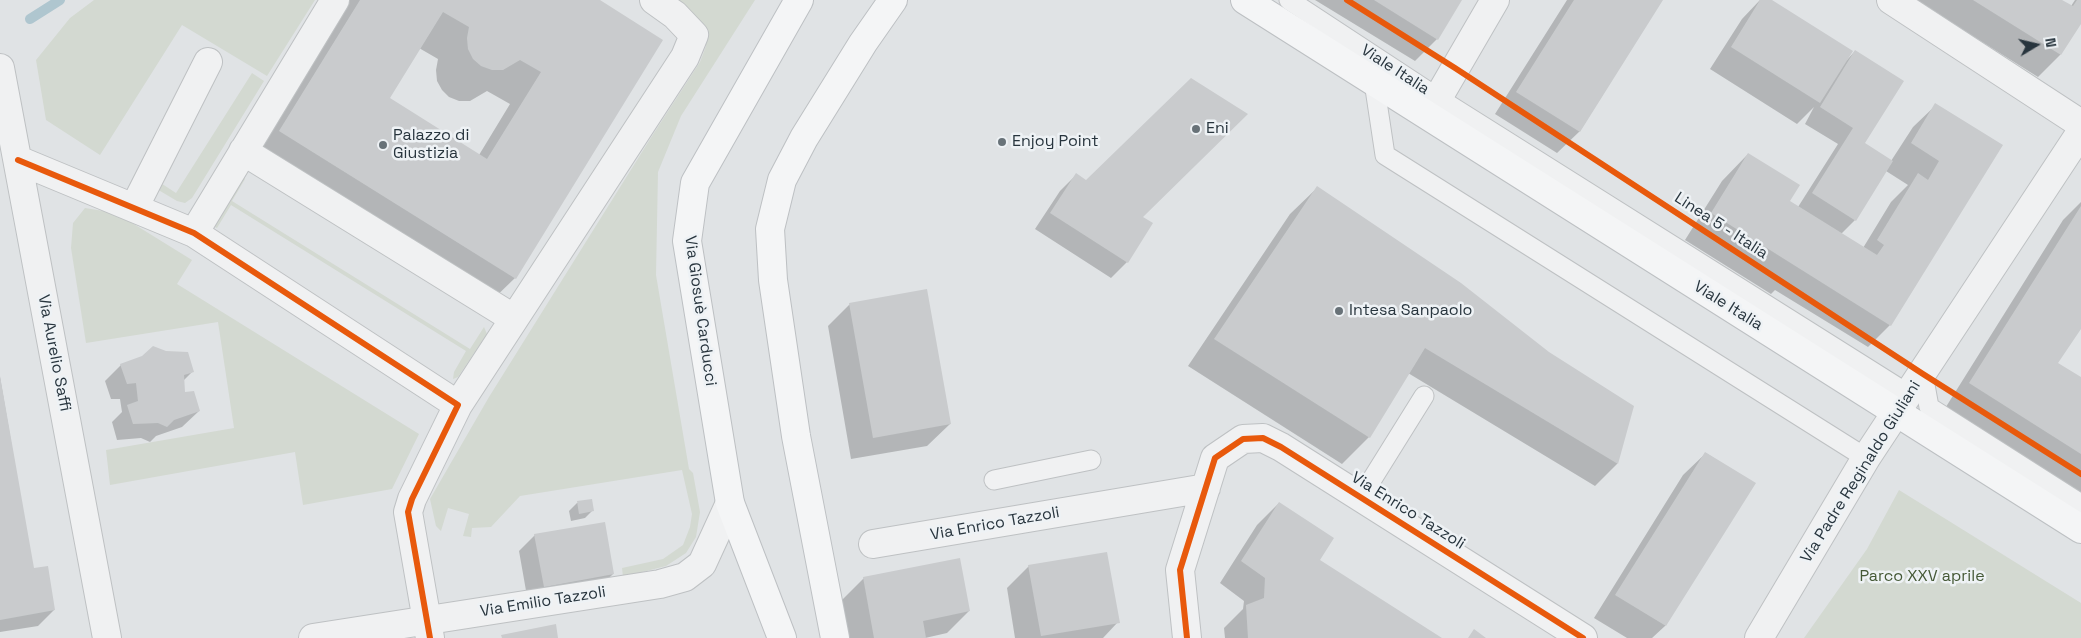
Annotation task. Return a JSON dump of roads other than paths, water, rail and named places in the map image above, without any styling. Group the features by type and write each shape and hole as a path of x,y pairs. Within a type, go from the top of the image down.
{"main road":[{"name":"Via Giosuè Carducci","path":"782,638 730,503 687,241 695,183 799,0"},
{"path":"835,638 796,436 773,280 770,229 782,180 804,138 848,67 893,0"},
{"name":"Viale Italia","path":"1245,0 1380,73 1909,394 2081,529"}],"street":[{"path":"194,232 335,0"},
{"path":"428,629 408,512 412,499 458,404 685,57 694,35 675,15 654,0"},
{"path":"1438,98 1494,0"},
{"path":"1891,0 2081,124"},
{"path":"134,208 208,62"},
{"name":"Via Aurelio Saffi","path":"0,69 107,638"},
{"name":"Via Padre Reginaldo Giuliani","path":"1758,638 1866,458 2081,132"},
{"path":"243,151 513,318"},
{"path":"18,160 194,232 458,404"},
{"name":"Via Enrico Tazzoli","path":"873,544 1206,488 1215,458 1243,439 1263,438 1281,447 1582,638"},
{"path":"1187,638 1180,570 1206,488"},
{"name":"Via Emilio Tazzoli","path":"313,638 428,629 660,584 685,577 702,564 730,503"}],"lane":[{"name":"Viale Italia","path":"1289,0 1380,73 1438,98 1909,394"},
{"name":"Viale Italia","path":"1380,73 1385,155 1866,458"},
{"path":"1909,394 2081,504"},
{"path":"1360,497 1424,396"},
{"path":"994,480 1091,460"}],"waterway":[{"path":"30,19 60,0"}],"place":[{"name":"Eni","path":"1196,129"},
{"name":"Enjoy Point","path":"1002,142"},
{"name":"Palazzo di Giustizia","path":"383,145"},
{"name":"Intesa Sanpaolo","path":"1339,311"}],"park label":[{"name":"Parco XXV aprile","path":"1922,577"}]}
